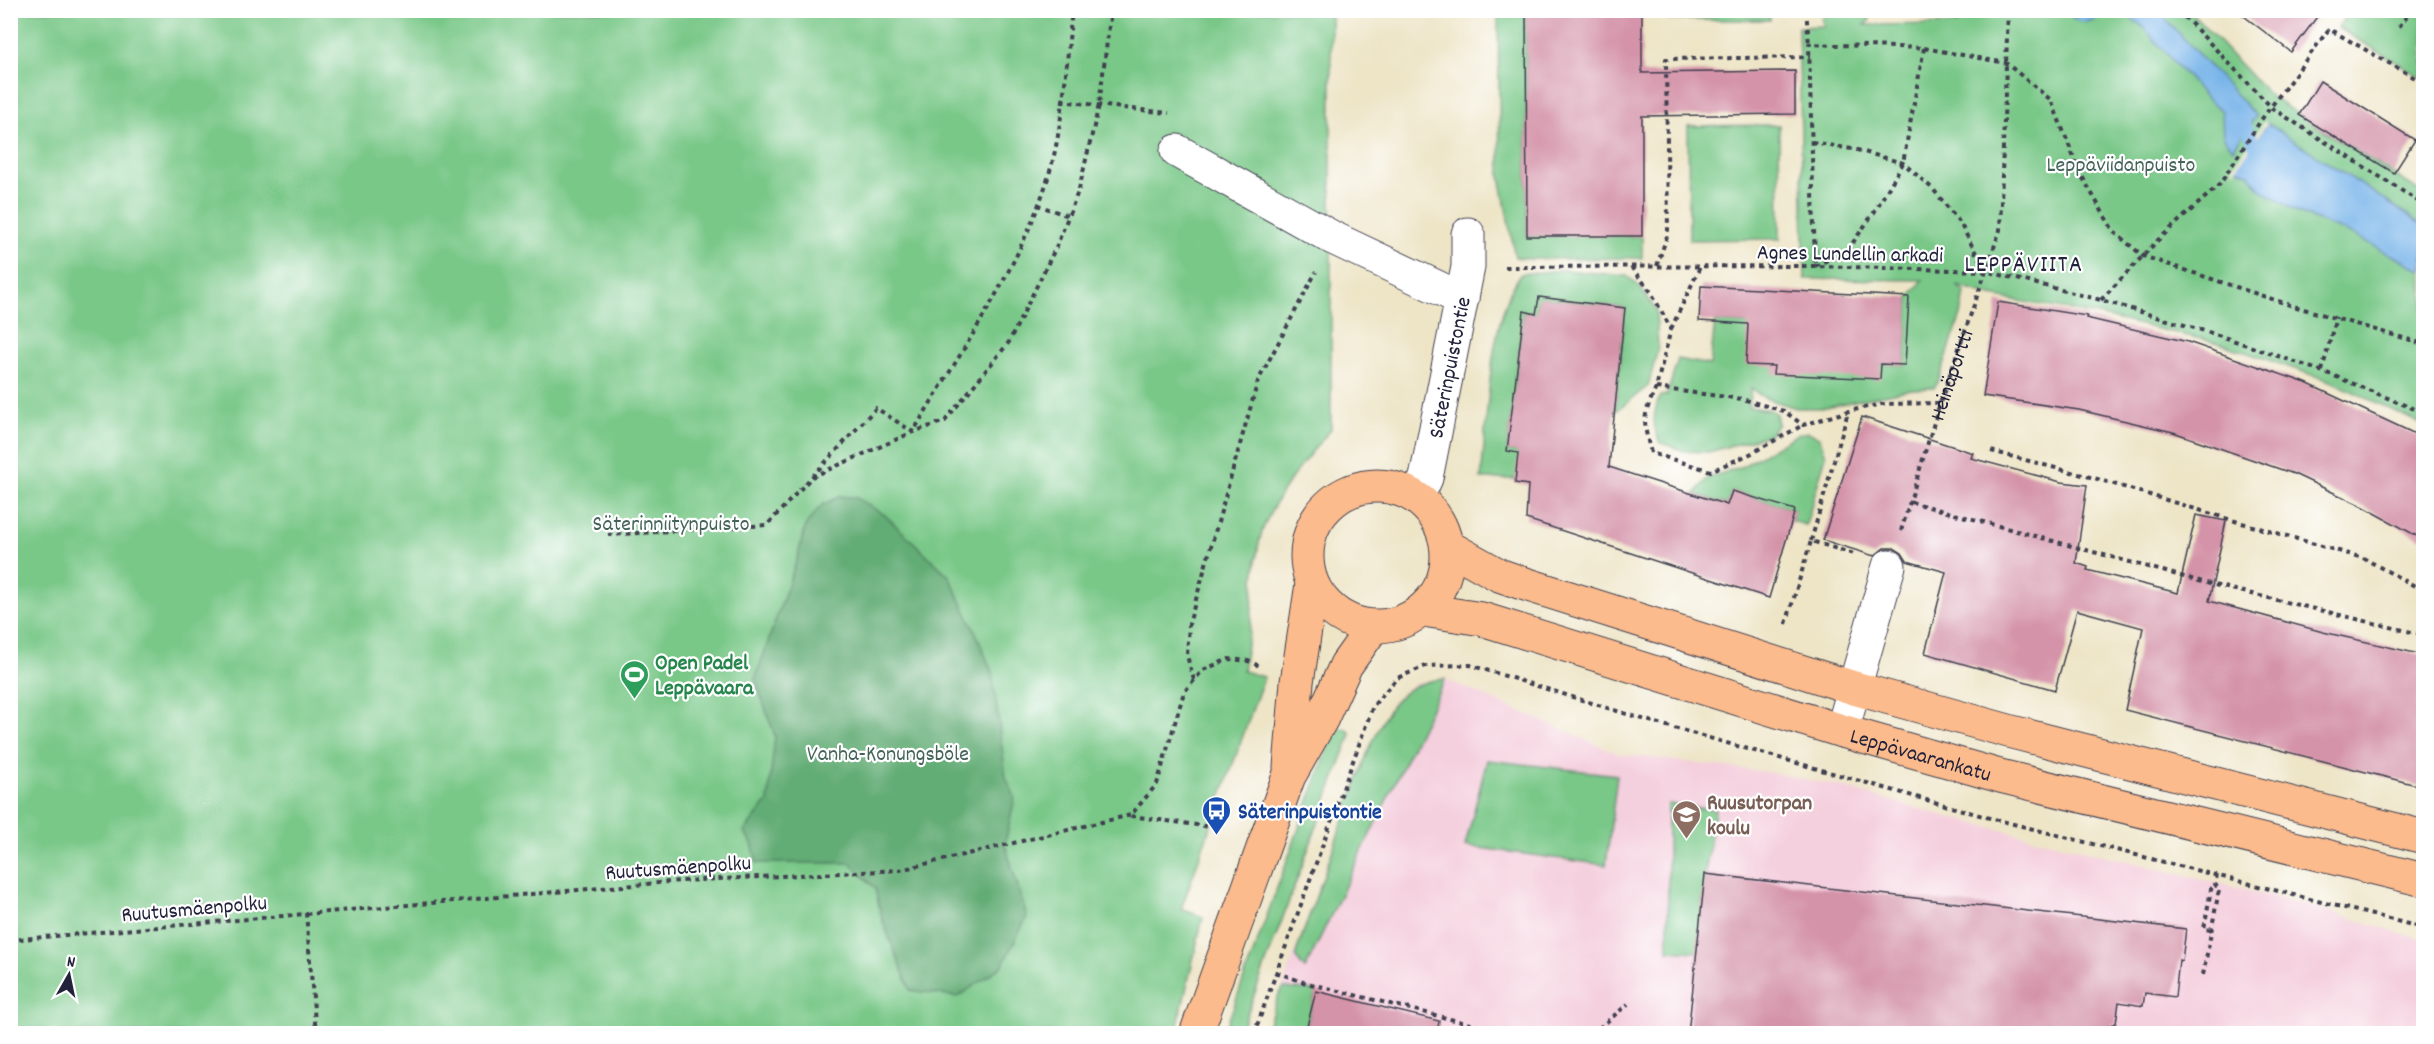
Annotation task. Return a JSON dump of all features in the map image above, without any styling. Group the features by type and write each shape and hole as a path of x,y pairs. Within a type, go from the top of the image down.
{"main road":[{"path":"1383,485 1401,489 1429,508 1438,519 1447,546 1447,565 1443,582 1433,599 1423,610 1407,620 1390,625 1373,627 1352,622 1335,612 1322,600 1312,584 1307,567 1307,549 1312,529 1323,510 1351,490 1383,485"},
{"name":"Leppävaarankatu","path":"1447,546 1499,575 1519,582 1854,688 2012,732 2424,837"},
{"path":"1289,776 1297,682 1312,584"},
{"name":"Leppävaarankatu","path":"1423,610 1482,619 1842,731 2000,776 2424,880"},
{"path":"1196,1034 1289,776 1322,718 1346,665 1373,627"}],"street":[{"path":"1177,151 1333,238 1462,299"},
{"name":"Säterinpuistontie","path":"1416,498 1426,478 1462,299 1468,267 1468,234"},
{"path":"1842,731 1889,566"}],"path":[{"path":"913,432 1011,268 1048,178 1055,148 1072,10"},
{"path":"810,478 913,432 945,421 1009,342 1057,245 1088,156 1100,105 1111,10"},
{"path":"1806,10 1810,57 1815,266 1847,252 1875,211 1903,163 1924,48"},
{"name":"Heinäportti","path":"1889,566 1911,502 1940,403 2000,230 2008,10"},
{"path":"2178,10 2272,108 2424,205"},
{"path":"2399,27 2411,10"},
{"path":"2101,300 2158,240 2220,184 2261,120 2329,29 2424,83"},
{"path":"1809,44 1924,48 2006,63 2051,100 2080,173 2114,232 2143,256 2290,305 2424,344"},
{"path":"1656,266 1668,233 1666,59 1810,57"},
{"path":"1061,101 1170,113"},
{"path":"1812,142 1857,150 1903,163 1933,189 1953,214 1985,271"},
{"path":"1037,206 1069,216"},
{"path":"1194,681 1187,656 1189,624 1258,381 1333,238"},
{"path":"1631,266 1651,292 1671,329"},
{"name":"Agnes Lundellin arkadi","path":"1468,267 1815,266 1985,271 2101,300 2221,336 2322,371 2424,413"},
{"path":"1700,267 1671,329 1656,388 1646,409 1644,422 1651,453 1711,471 1750,454 1803,426 1849,411 1882,404 1940,403"},
{"path":"2322,371 2336,317"},
{"path":"1656,388 1742,399 1784,411 1803,426"},
{"path":"608,535 767,525 876,408 913,432"},
{"path":"1786,624 1849,411"},
{"path":"1991,451 2094,478 2363,558 2424,591"},
{"path":"1911,502 2199,581 2424,635"},
{"path":"1811,541 1889,566"},
{"path":"1131,815 1157,784 1184,692 1203,669 1229,659 1248,661"},
{"path":"1254,1034 1372,706 1397,678 1426,666 1470,665 1646,720 1990,818 2424,928"},
{"path":"1131,815 1211,827"},
{"name":"Ruutusmäenpolku","path":"10,940 680,882 900,870 1131,815"},
{"path":"2203,975 2219,890 2215,884 2217,875"},
{"path":"306,913 315,1034"},
{"path":"1276,972 1303,982 1510,1034"},
{"path":"1592,1034 1628,1004"}],"shaded area":[{"name":"Ruusutorpan koulu","path":"1445,679 1619,754 1768,772 1839,786 1941,815 2314,907 2423,940 2421,1005 2423,1033 1265,1034 1367,754 1381,723 1393,702 1408,688 1421,682"}],"green space":[{"name":"Leppäviidanpuisto","path":"1953,10 2190,11 2272,98 2423,193 2423,425 2333,382 2219,343 2097,315 1991,296 1957,286 1965,292 1961,315 1934,388 1912,389 1821,408 1796,408 1765,398 1751,389 1748,407 1770,410 1776,414 1778,424 1769,435 1709,452 1684,451 1661,443 1654,419 1660,396 1667,395 1678,359 1710,365 1715,322 1748,324 1881,364 1905,365 1909,297 1923,280 1805,279 1798,27 1824,26 1821,18 1845,11 1868,15 1870,20 1864,25 1957,24 1953,20"},
{"name":"Säterinniitynpuisto","path":"10,11 1331,11 1331,429 1286,486 1261,534 1243,671 1264,677 1181,909 1203,917 1176,1033 11,1033"},
{"path":"1498,11 1526,11 1527,236 1642,236 1642,258 1530,259 1515,257 1500,176"},
{"path":"1668,11 1770,11 1770,20 1668,20"},
{"path":"2350,11 2423,11 2423,78 2338,28"},
{"path":"1779,125 1780,239 1689,240 1688,126"},
{"path":"1564,270 1627,276 1639,286 1656,310 1658,349 1648,386 1615,412 1625,308 1539,297 1536,313 1524,311 1507,451 1519,453 1516,479 1481,479 1495,343 1510,293 1521,274"},
{"path":"1808,432 1819,437 1826,455 1806,525 1792,521 1794,510 1732,491 1727,505 1695,494 1708,478 1743,466 1796,435"},
{"name":"Vanha-Konungsböle","path":"841,496 857,498 885,515 949,576 992,672 1006,778 1015,797 1005,844 1027,917 1002,966 958,997 910,990 882,919 875,888 850,863 757,863 752,843 744,832 768,801 775,736 755,679 797,559 806,524 822,505"},
{"path":"1445,679 1305,969 1296,958 1296,953 1367,754 1380,726 1394,703 1414,686"},
{"path":"1336,727 1348,730 1351,734 1240,1033 1224,1033"},
{"path":"1487,760 1617,775 1606,865 1465,846"},
{"path":"1668,804 1715,810 1705,874 1697,952 1668,950"},
{"path":"1284,988 1316,991 1305,1033 1265,1034 1279,994"}],"water":[{"path":"2067,11 2096,11 2094,20 2085,22 2076,20"},
{"path":"2119,11 2158,11 2256,116 2233,149 2223,136 2222,111 2206,98 2141,25"},
{"path":"2267,123 2423,225 2423,271 2347,232 2298,213 2259,188 2249,173 2236,168"}],"pier":[{"path":"2264,122 2267,123 2235,171 2233,167"}],"building":[{"path":"1526,10 1642,10 1642,73 1795,71 1795,114 1642,116 1642,236 1527,236"},
{"path":"2236,10 2322,10 2291,52"},
{"path":"2320,81 2415,140 2394,173 2299,115"},
{"path":"1701,286 1909,297 1905,365 1881,364 1880,379 1773,374 1774,366 1746,365 1748,324 1699,321"},
{"path":"1539,297 1625,308 1609,467 1727,505 1732,491 1795,510 1769,598 1526,519 1528,485 1515,483 1518,453 1507,451 1524,311 1536,314"},
{"path":"1998,302 2087,316 2086,318 2188,342 2306,383 2424,438 2424,540 2364,507 2294,474 2173,432 2079,410 1983,396"},
{"path":"1862,417 1973,453 1971,458 2061,482 2087,485 2076,563 2088,567 2087,570 2178,593 2196,515 2226,521 2209,601 2323,632 2424,655 2424,787 2125,710 2143,628 2077,610 2055,690 1925,653 1946,572 1907,561 1902,553 1894,548 1884,548 1874,556 1823,540"},
{"path":"1705,874 2186,929 2182,961 2179,960 2175,997 2145,993 2143,1006 2119,1002 2116,1023 2089,1034 1688,1034"},
{"path":"1316,991 1439,1021 1437,1034 1305,1034"}],"waterway":[{"path":"2238,116 2247,128 2259,156"}],"place":[{"name":"Open Padel Leppävaara","path":"634,700"},
{"name":"Säterinpuistontie","path":"1217,836"},
{"name":"Ruusutorpan koulu","path":"1686,840"}],"district":[{"name":"LEPPÄVIITA","path":"2024,263"}]}
